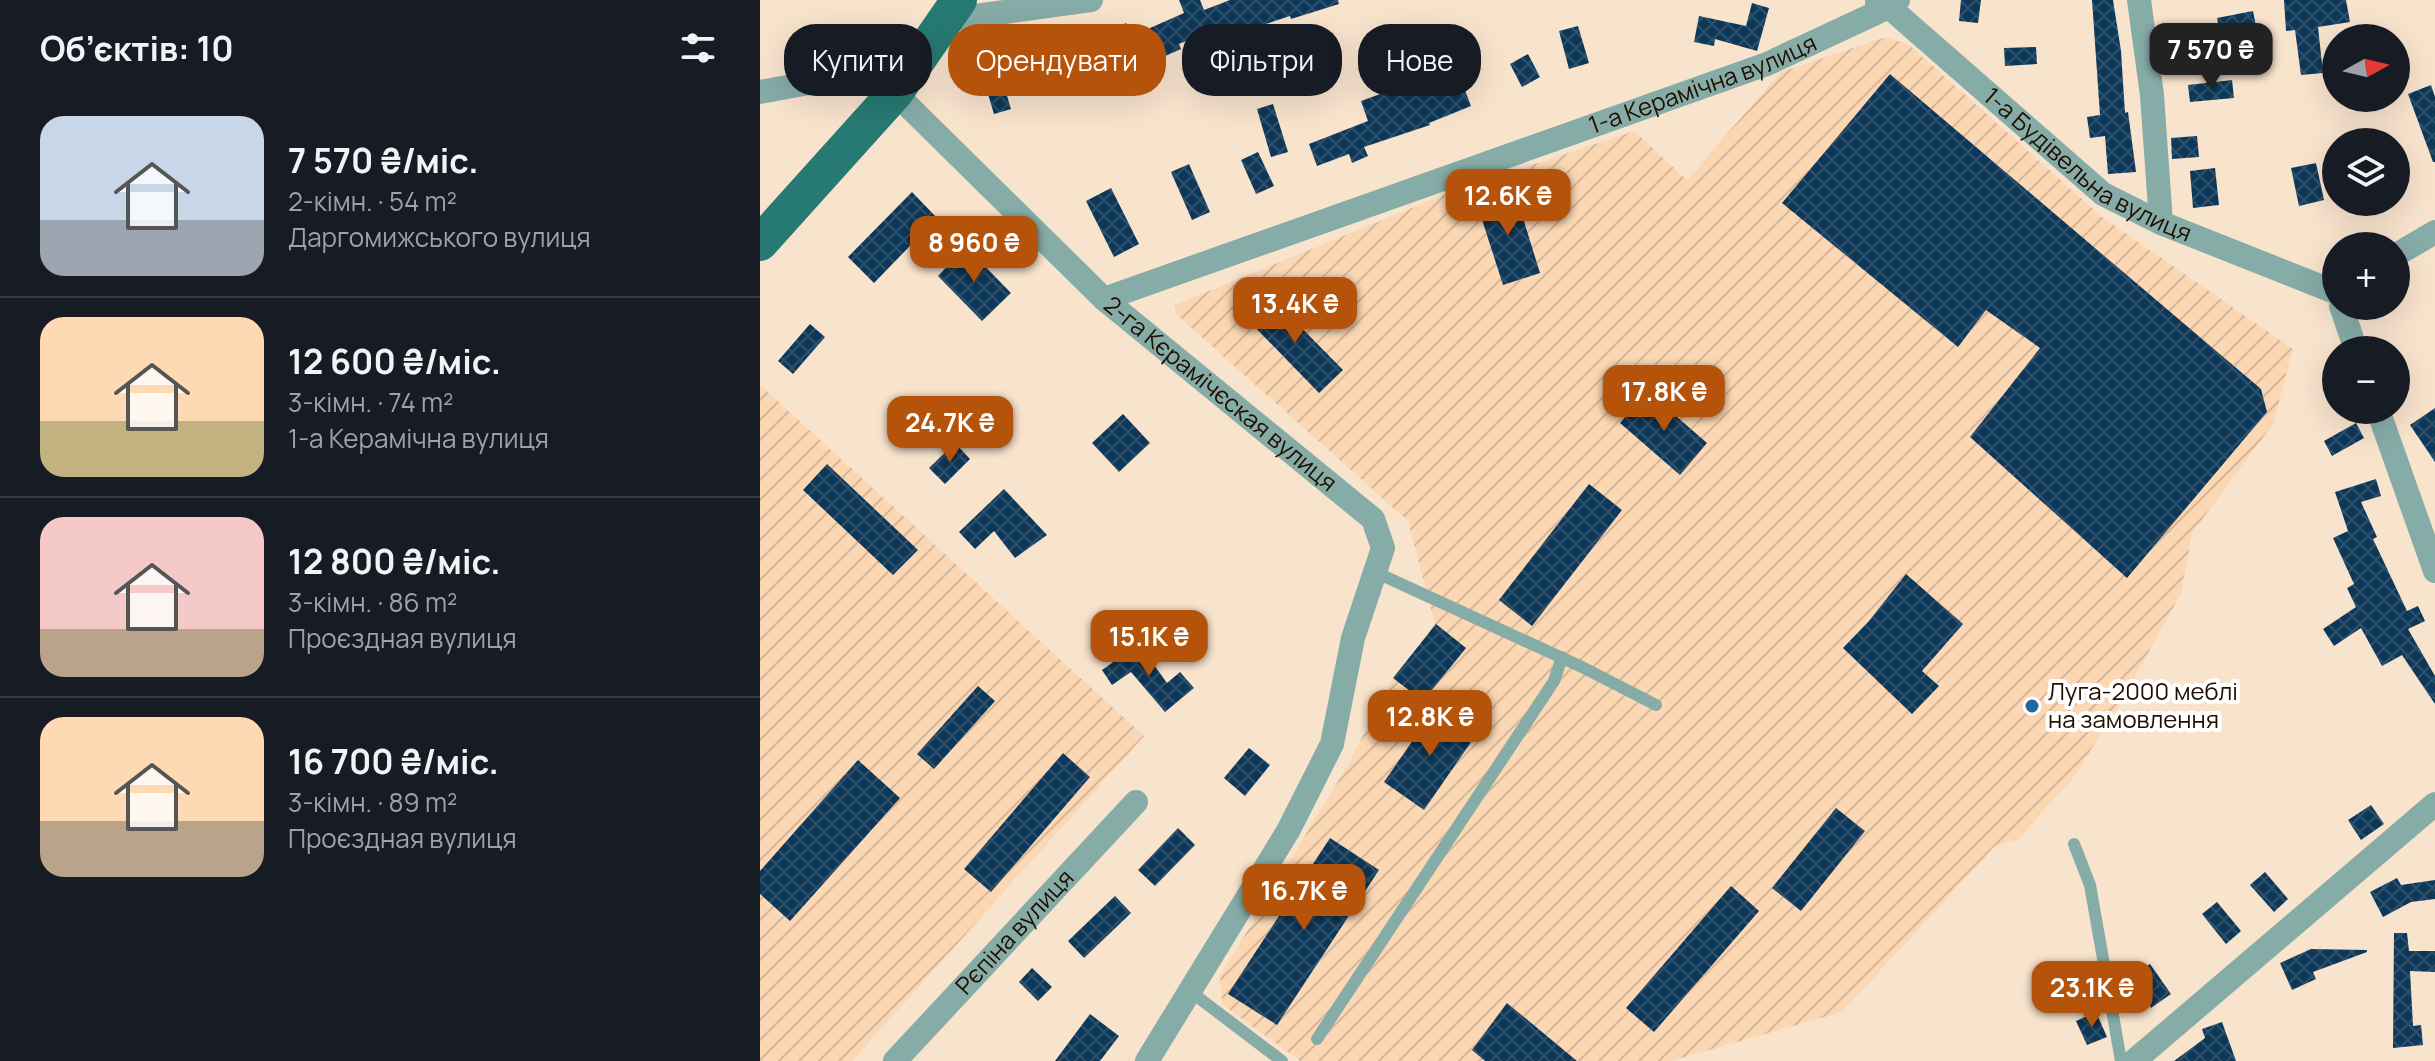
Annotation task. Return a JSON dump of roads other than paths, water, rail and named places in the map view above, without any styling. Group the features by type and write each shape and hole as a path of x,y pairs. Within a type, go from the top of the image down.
{"main road":[{"path":"932,40 953,10"},
{"path":"760,243 892,96"}],"street":[{"path":"953,10 1091,0"},
{"path":"2139,0 2152,95 2161,223"},
{"name":"1-а Будівельна вулиця","path":"1884,2 2103,194 2161,223 2322,286"},
{"name":"1-а Керамічна вулиця","path":"1104,299 1767,64 1884,2"},
{"path":"760,92 784,88"},
{"name":"2-га Кєрамічєская вулиця","path":"898,96 1104,299 1373,519 1383,548 1353,638 1332,744 1288,831 1147,1061"},
{"path":"2410,247 2435,232"},
{"path":"2383,424 2435,571"},
{"name":"Рєпіна вулиця","path":"895,1061 1136,802"},
{"path":"2134,1061 2435,804"}],"lane":[{"path":"1375,572 1562,657 1656,705"},
{"path":"1317,1039 1554,681 1562,657"},
{"path":"2074,844 2090,885 2121,1061"},
{"path":"1191,992 1282,1061"}],"place":[{"name":"Луга-2000 меблі на замовлення","path":"2032,706"}]}
